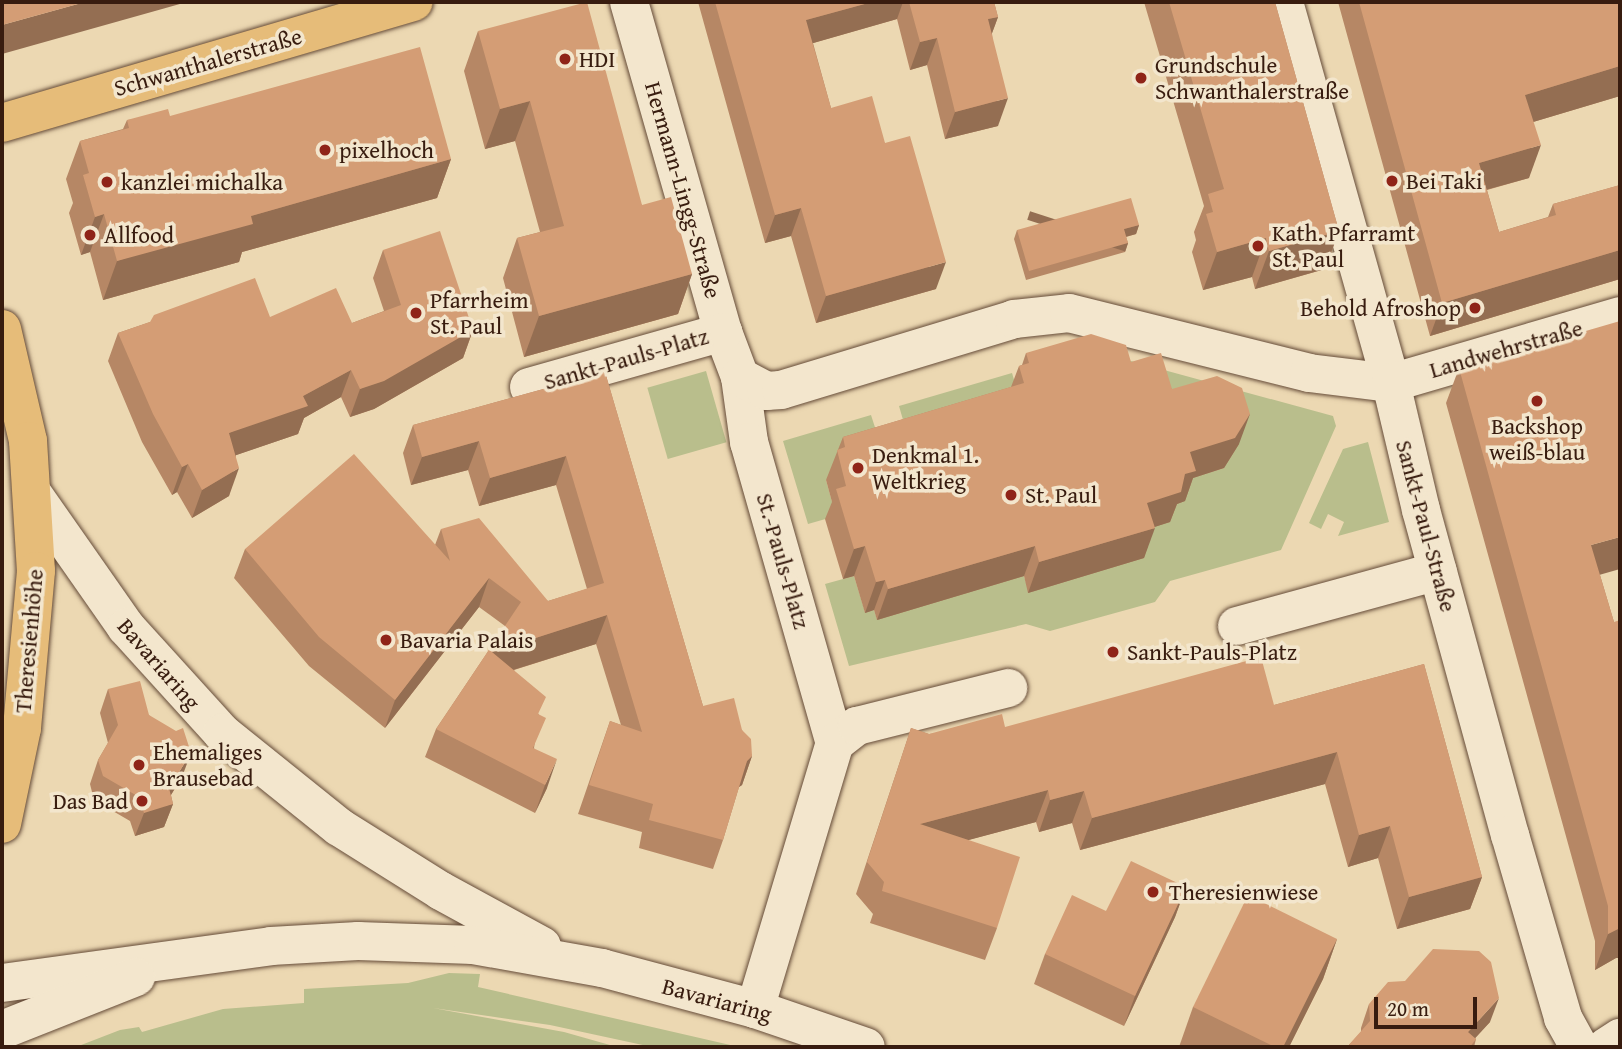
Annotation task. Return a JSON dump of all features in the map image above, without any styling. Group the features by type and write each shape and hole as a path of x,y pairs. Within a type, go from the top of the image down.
{"main road":[{"name":"Schwanthalerstraße","path":"2,123 414,2"},
{"name":"Bavariaring","path":"2,329 28,441 35,497"},
{"name":"Theresienhöhe","path":"2,824 22,728 32,648 35,497"}],"street":[{"name":"Hermann-Lingg-Straße","path":"629,2 723,331 740,377"},
{"name":"Sankt-Paul-Straße","path":"1284,2 1391,383 1438,571 1563,1018 1579,1047"},
{"path":"740,377 766,391 782,390 1014,319 1069,313 1308,373 1391,383"},
{"name":"Landwehrstraße","path":"1391,383 1620,316"},
{"name":"Sankt-Pauls-Platz","path":"529,387 723,331"},
{"name":"St.-Pauls-Platz","path":"740,377 749,442 835,743"},
{"name":"Bavariaring","path":"35,497 118,618 168,680 266,772 370,847 566,959"},
{"path":"1237,626 1438,571"},
{"path":"755,1009 835,743 857,726 1008,688"},
{"name":"Bavariaring","path":"2,983 212,953 320,943 417,941 566,959 755,1009 866,1047"},
{"name":"Bavariaring","path":"2,1030 212,953"},
{"path":"1606,1047 1620,1038"}],"green space":[{"path":"1120,358 1333,416 1336,426 1281,550 1170,581 1155,602 1050,631 1026,624 849,666 825,584 854,576 865,612 874,610 877,619 987,578 989,586 996,584 1021,567 1029,592 1136,533 1179,482 1224,468 1161,420"},
{"path":"706,371 726,442 668,459 647,388"},
{"path":"1012,373 1018,393 910,444 899,406"},
{"path":"871,415 883,452 826,480 836,516 808,524 783,441"},
{"path":"1368,442 1389,522 1338,536 1344,522 1328,514 1321,529 1309,523 1343,449"},
{"path":"449,973 480,974 478,987 739,1047 652,1047 550,1025 433,1008 564,1032 617,1047 76,1047 120,1030 139,1027 142,1032 223,1009 304,1003 304,989 408,983"}],"building":[{"path":"2,2 85,2 2,25"},
{"path":"587,2 642,205 671,197 692,274 539,316 517,238 564,226 530,101 500,109 478,31"},
{"path":"715,2 872,2 806,20 831,108 872,96 885,143 910,136 946,262 826,296 801,208 775,215"},
{"path":"909,2 994,2 998,17 988,19 1008,98 955,112 937,38 920,42"},
{"path":"1169,2 1275,2 1339,231 1269,251 1266,238 1217,252 1206,214 1213,212 1208,194 1224,189"},
{"path":"1359,2 1620,2 1620,66 1525,95 1541,145 1479,163 1499,232 1556,215 1553,204 1620,185 1620,250 1442,303"},
{"path":"420,47 451,159 251,216 253,224 117,261 104,214 95,217 83,175 89,173 80,141 129,128 127,120 168,109 170,116"},
{"path":"1131,198 1139,225 1124,229 1128,243 1029,271 1017,230"},
{"path":"440,231 473,330 384,381 360,389 351,370 303,396 308,406 229,433 239,468 202,490 188,464 182,467 153,414 118,333 150,322 154,315 255,278 270,317 336,288 352,323 401,305 383,250"},
{"path":"1620,321 1620,537 1591,545 1614,622 1620,620 1620,928 1608,934 1608,906 1459,368"},
{"name":"St. Paul","path":"1091,334 1126,345 1131,362 1161,353 1172,389 1217,376 1242,388 1250,414 1235,438 1190,452 1196,471 1185,474 1181,492 1147,503 1155,528 1039,562 1035,546 888,589 885,580 876,582 865,546 854,549 836,489 846,486 837,450 845,447 843,437 1024,383 1019,366 1029,363 1026,353"},
{"path":"605,372 703,706 734,698 742,730 751,739 752,756 747,761 723,840 649,820 653,804 589,785 610,721 642,732 607,615 492,652 546,697 538,714 546,718 533,748 557,759 545,785 436,729 521,602 489,578 395,700 319,637 245,549 354,454 450,561 441,529 479,518 548,601 604,583 566,456 490,478 479,441 422,457 413,425"},
{"path":"1261,657 1274,705 1424,664 1482,877 1409,897 1390,826 1359,835 1337,752 1092,818 1084,791 1050,800 1048,790 920,824 1020,857 997,928 882,891 884,882 867,862 911,728 929,734 1002,714 1005,727"},
{"name":"Ehemaliges Brausebad","path":"140,681 149,715 176,731 183,728 191,753 169,788 173,804 144,813 139,797 103,776 98,760 118,725 108,689"},
{"path":"1131,861 1186,887 1135,996 1045,954 1072,895 1106,911"},
{"path":"1248,895 1337,939 1283,1047 1275,1047 1193,1007"},
{"path":"1433,949 1479,951 1491,962 1499,998 1468,1032 1476,1039 1470,1047 1347,1047 1370,1021 1369,1004 1388,982 1405,981"}],"place":[{"name":"HDI","path":"565,59"},
{"name":"Grundschule Schwanthalerstraße","path":"1141,78"},
{"name":"pixelhoch","path":"325,150"},
{"name":"Bei Taki","path":"1392,181"},
{"name":"kanzlei michalka","path":"107,182"},
{"name":"Allfood","path":"90,235"},
{"name":"Kath. Pfarramt St. Paul","path":"1258,246"},
{"name":"Behold Afroshop","path":"1475,308"},
{"name":"Pfarrheim St. Paul","path":"416,313"},
{"name":"Backshop weiß-blau","path":"1537,401"},
{"name":"Denkmal 1. Weltkrieg","path":"858,468"},
{"name":"St. Paul","path":"1011,495"},
{"name":"Bavaria Palais","path":"386,640"},
{"name":"Sankt-Pauls-Platz","path":"1113,652"},
{"name":"Ehemaliges Brausebad","path":"139,765"},
{"name":"Das Bad","path":"142,801"},
{"name":"Theresienwiese","path":"1153,892"}]}
